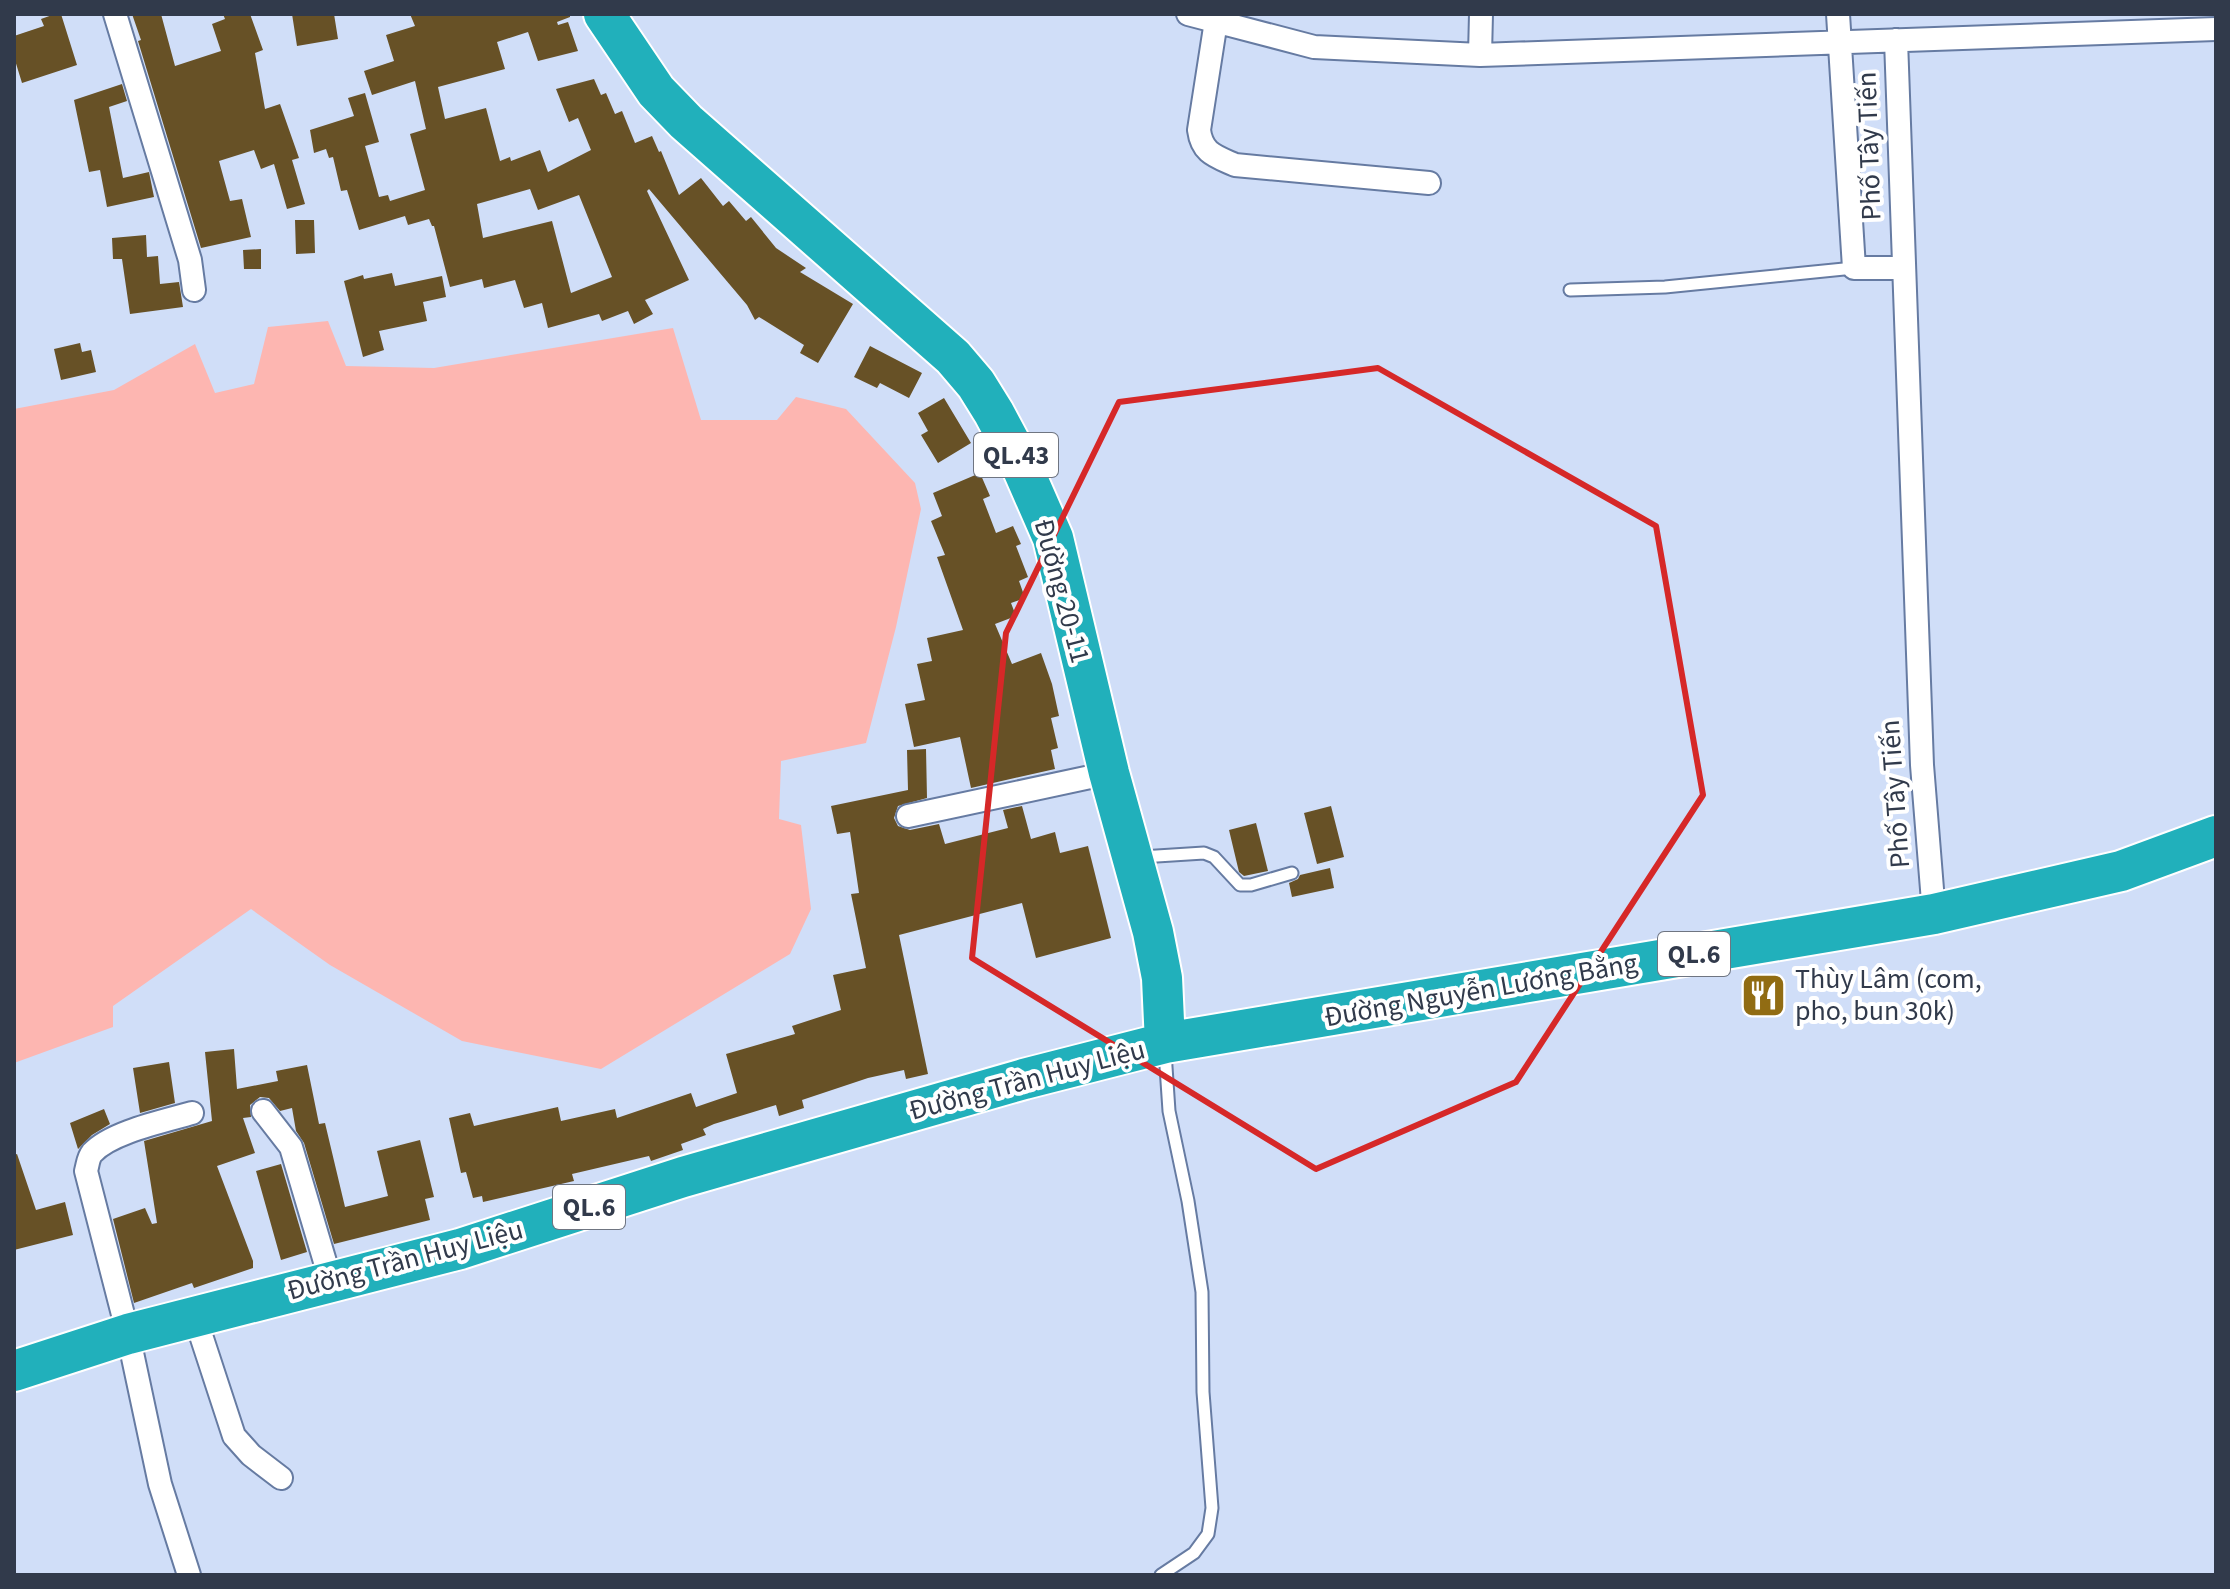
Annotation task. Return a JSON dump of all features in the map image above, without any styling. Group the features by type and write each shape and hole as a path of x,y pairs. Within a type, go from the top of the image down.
{"highway":[{"name":"Đường 20-11","path":"604,14 656,91 686,122 953,357 976,384 1018,458 1053,538 1109,773 1153,932 1162,978 1165,1043"},
{"name":"Đường Nguyễn Lương Bằng","path":"1165,1043 1934,914 2121,871 2216,836"},
{"name":"Đường Trần Huy Liệu","path":"14,1371 128,1334 460,1249 683,1177 994,1087 1165,1043"}],"street":[{"path":"115,14 190,260 194,290"},
{"name":"Phố Tây Tiến","path":"1188,14 1314,47 1480,55 1896,40 1922,765 1934,914"},
{"path":"1480,55 1481,14"},
{"path":"1838,14 1854,268 1903,268"},
{"path":"1216,21 1199,130 1201,144 1213,155 1235,165 1429,183"},
{"path":"1896,40 2216,29"},
{"path":"908,816 1109,773"},
{"path":"263,1111 291,1147 331,1282"},
{"path":"189,1575 160,1484 128,1334 86,1171 89,1156 99,1146 128,1133 192,1113"},
{"path":"195,1317 234,1436 251,1455 281,1478"}],"lane":[{"path":"1570,290 1665,287 1854,268"},
{"path":"1132,858 1204,853 1214,857 1240,885 1251,885 1292,873"},
{"path":"1161,1575 1194,1553 1208,1534 1212,1508 1203,1392 1202,1292 1188,1201 1169,1111 1165,1043"}],"highlighted area":[{"path":"1378,368 1656,526 1703,795 1516,1082 1316,1169 972,958 1006,633 1119,402"}],"shaded area":[{"path":"328,321 346,366 434,368 673,328 701,420 777,420 796,397 846,409 915,483 921,509 896,627 866,743 781,761 779,819 801,825 811,909 790,954 601,1069 462,1041 330,965 251,909 113,1006 113,1027 14,1063 14,409 114,390 195,344 215,393 254,384 268,327"}],"building":[{"path":"61,14 77,65 22,83 14,57 14,36 44,26 41,19"},
{"path":"132,14 161,14 175,66 221,51 212,24 225,19 223,14 250,14 263,50 255,53 265,109 280,104 299,158 292,160 305,204 287,209 274,164 261,169 254,150 219,161 230,201 242,199 251,237 201,248"},
{"path":"292,14 334,14 338,39 297,46"},
{"path":"410,14 570,14 570,17 557,22 558,25 568,22 578,51 538,61 528,32 497,42 505,69 438,87 445,119 486,108 500,161 510,157 511,161 540,150 548,172 591,150 578,118 569,122 556,89 594,79 601,95 606,93 615,114 622,111 635,143 652,136 679,195 701,178 723,206 729,201 746,221 751,217 776,248 806,268 800,272 853,304 818,363 800,353 804,345 759,317 755,320 747,305 649,189 647,191 689,280 645,300 653,314 634,324 628,311 602,321 599,314 548,328 542,303 524,308 515,280 484,288 482,279 450,287 434,226 429,219 408,225 405,216 359,230 347,190 341,191 333,157 329,158 326,149 314,153 310,130 354,116 348,98 365,93 379,142 365,146 379,197 388,195 390,201 425,190 410,134 426,129 415,81 372,95 364,71 394,61 386,35 415,26","holes":["530,189 538,210 579,195 612,277 571,293 552,221 483,238 477,204"]},
{"path":"122,84 127,101 109,107 123,178 149,172 154,197 107,207 100,170 89,172 74,100"},
{"path":"295,220 314,220 315,253 296,254"},
{"path":"146,235 147,257 158,256 160,284 179,282 183,307 130,314 122,259 113,259 112,238"},
{"path":"261,249 261,269 244,269 243,250"},
{"path":"392,273 395,286 442,276 446,297 423,302 427,321 379,331 384,350 363,357 344,281 363,275 364,279"},
{"path":"80,343 82,352 91,350 96,372 61,380 54,349"},
{"path":"870,346 922,373 909,398 880,383 877,388 854,377"},
{"path":"944,398 971,443 938,463 921,435 928,431 918,413"},
{"path":"980,473 990,496 983,499 996,533 1013,526 1021,544 1016,546 1028,577 1019,581 1025,598 1011,603 1016,616 995,624 1012,664 1041,653 1059,716 1051,718 1058,748 1051,750 1055,769 971,788 960,737 914,747 905,704 925,700 917,664 932,661 927,638 963,630 937,557 945,555 931,521 942,516 933,493"},
{"path":"926,749 927,798 898,806 894,818 898,826 910,830 939,824 945,844 1008,828 1003,810 1022,806 1031,839 1055,832 1060,853 1088,846 1111,938 1036,958 1022,903 899,935 928,1074 906,1079 904,1070 868,1078 802,1100 804,1108 779,1116 776,1105 714,1124 703,1129 706,1135 681,1144 683,1150 651,1161 649,1156 572,1174 574,1181 483,1202 482,1196 473,1198 466,1172 461,1173 449,1118 470,1113 474,1126 558,1107 561,1121 615,1109 617,1118 691,1093 696,1107 737,1093 726,1054 795,1034 792,1026 841,1010 833,975 866,968 851,894 859,893 850,832 837,834 831,806 908,790 907,750"},
{"path":"1331,806 1344,857 1317,864 1304,813"},
{"path":"1256,823 1268,871 1244,876 1239,872 1229,830"},
{"path":"1330,868 1334,888 1292,897 1289,883 1300,875"},
{"path":"234,1049 237,1089 278,1081 276,1071 307,1065 319,1124 325,1123 345,1207 388,1196 377,1151 420,1140 434,1197 425,1199 430,1220 334,1244 304,1143 296,1131 292,1108 280,1111 269,1098 260,1097 250,1105 251,1117 243,1118 255,1153 217,1166 253,1268 194,1288 192,1283 134,1303 113,1219 145,1208 152,1224 157,1223 144,1141 212,1121 205,1052"},
{"path":"169,1062 175,1103 140,1113 133,1068"},
{"path":"104,1109 110,1124 92,1135 78,1149 70,1123"},
{"path":"17,1154 36,1210 65,1202 73,1235 14,1250 14,1155"},
{"path":"281,1164 307,1252 281,1260 256,1171"}],"place":[{"name":"Thùy Lâm (com, pho, bun 30k)","path":"1764,995"}]}
